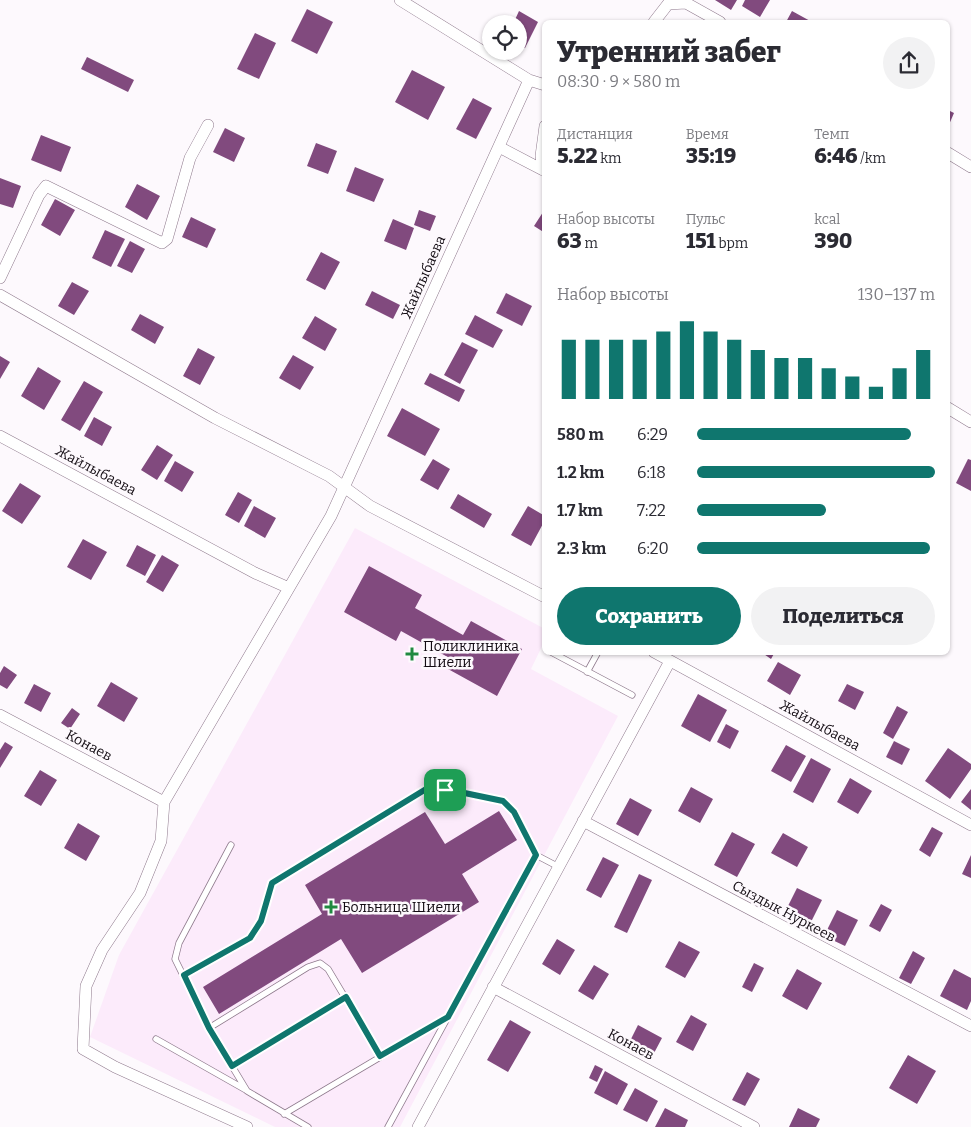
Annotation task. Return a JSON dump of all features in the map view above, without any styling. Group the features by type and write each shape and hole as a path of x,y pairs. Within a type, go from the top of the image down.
{"street":[{"path":"400,0 529,80 542,84"},
{"path":"656,20 668,4 686,3 716,20"},
{"name":"Жайлыбаева","path":"0,436 255,573 289,588 331,516 529,80"},
{"path":"0,278 39,195 46,186 162,243 167,239 190,158 208,125"},
{"path":"542,144 542,157"},
{"path":"499,147 542,169"},
{"path":"950,154 971,167"},
{"path":"0,295 215,418 329,476 370,506 542,595"},
{"path":"950,409 971,422"},
{"path":"247,1127 116,1067 83,1049 86,986 102,950 140,892 161,841 164,802 289,588"},
{"name":"Жайлыбаева","path":"659,655 971,825"},
{"path":"418,1127 557,866 583,822 670,661"},
{"name":"Конаев","path":"0,715 164,802"},
{"name":"Сыздык Нуркеев","path":"583,822 971,1026"},
{"name":"Конаев","path":"493,987 754,1127"}],"lane":[{"path":"556,655 632,695"},
{"path":"587,672 596,655"},
{"path":"184,975 250,938 261,921 272,883 431,786 503,801 514,812 536,855 557,866"},
{"path":"231,845 179,943 175,959 209,1028 248,1091"},
{"path":"388,1127 536,855"},
{"path":"209,1028 308,967 320,963 328,969 380,1056"},
{"path":"232,1066 346,997"},
{"path":"284,1114 448,1017"},
{"path":"156,1039 308,1127"}],"shaded area":[{"name":"Больница Шиели","path":"355,528 542,627 542,646 531,669 618,716 400,1127 275,1127 90,1037 119,955"}],"building":[{"path":"715,0 737,0 731,10"},
{"path":"745,0 770,0 760,17 742,6"},
{"path":"307,9 333,22 317,54 291,41"},
{"path":"519,11 526,15 517,15"},
{"path":"792,11 808,20 787,20"},
{"path":"527,16 538,22 527,44"},
{"path":"255,33 276,43 259,79 237,69"},
{"path":"87,57 134,80 128,92 81,69"},
{"path":"412,70 445,87 428,120 395,102"},
{"path":"473,98 492,108 476,139 456,129"},
{"path":"950,111 954,113 950,122"},
{"path":"225,128 245,138 234,162 213,152"},
{"path":"41,135 71,147 61,172 31,160"},
{"path":"316,143 337,151 328,174 307,166"},
{"path":"355,167 384,179 374,202 346,191"},
{"path":"0,178 21,186 13,208 0,204"},
{"path":"137,184 160,196 147,220 125,207"},
{"path":"55,199 75,210 60,236 41,225"},
{"path":"419,210 436,216 430,231 414,225"},
{"path":"542,214 542,231 534,226"},
{"path":"191,217 216,229 207,248 182,237"},
{"path":"393,219 414,228 406,250 384,241"},
{"path":"105,230 125,239 111,267 92,258"},
{"path":"130,241 145,249 132,273 117,266"},
{"path":"321,252 340,262 325,290 306,280"},
{"path":"72,282 89,291 74,315 58,306"},
{"path":"372,291 400,305 393,319 365,305"},
{"path":"506,293 532,306 522,326 496,313"},
{"path":"140,314 164,327 155,344 131,330"},
{"path":"475,315 503,330 493,348 465,334"},
{"path":"315,316 337,329 325,351 302,338"},
{"path":"462,342 478,350 460,384 444,375"},
{"path":"198,348 215,357 200,385 183,376"},
{"path":"293,355 314,367 300,390 279,378"},
{"path":"0,356 10,362 0,379"},
{"path":"38,367 61,381 44,410 21,396"},
{"path":"430,373 465,390 459,402 424,384"},
{"path":"84,381 103,392 80,431 61,420"},
{"path":"402,408 440,429 425,456 387,436"},
{"path":"94,417 112,427 102,446 84,436"},
{"path":"157,445 173,455 157,480 141,470"},
{"path":"433,459 450,469 438,490 420,480"},
{"path":"968,459 971,460 971,491 956,483"},
{"path":"175,461 194,472 182,492 164,481"},
{"path":"20,483 41,496 22,524 2,511"},
{"path":"238,492 252,500 239,523 225,515"},
{"path":"458,494 492,514 484,528 450,508"},
{"path":"254,506 276,518 265,538 244,526"},
{"path":"528,506 542,514 542,526 531,546 511,535"},
{"path":"83,539 107,552 91,580 67,567"},
{"path":"137,545 156,555 145,576 126,566"},
{"path":"162,555 179,565 163,592 146,582"},
{"name":"Поликлиника Шиели","path":"369,566 422,595 415,608 463,635 471,621 522,649 497,696 448,669 453,660 401,631 396,641 344,612"},
{"path":"765,655 773,655 771,659"},
{"path":"778,662 801,675 790,695 767,681"},
{"path":"4,666 17,675 7,689 0,685 0,673"},
{"path":"111,682 138,698 124,722 97,706"},
{"path":"34,684 51,693 41,712 24,703"},
{"path":"847,684 864,692 855,710 838,701"},
{"path":"698,694 727,710 710,742 681,726"},
{"path":"897,706 908,712 893,739 883,733"},
{"path":"72,708 80,714 70,729 61,723"},
{"path":"726,724 739,731 730,749 717,742"},
{"path":"894,741 910,749 902,765 886,757"},
{"path":"5,742 13,747 0,768 0,750"},
{"path":"786,745 806,756 791,782 771,771"},
{"path":"948,748 971,764 971,769 950,799 925,781"},
{"path":"811,758 831,769 813,803 793,792"},
{"path":"40,770 57,780 41,806 24,796"},
{"path":"850,778 872,791 858,814 837,802"},
{"path":"691,787 713,799 700,823 678,811"},
{"path":"971,789 971,810 961,802"},
{"path":"630,798 652,810 638,836 616,824"},
{"name":"Больница Шиели","path":"499,811 517,840 462,874 479,902 362,973 341,939 219,1014 203,987 322,914 305,885 425,812 445,844"},
{"path":"78,823 100,836 86,861 64,848"},
{"path":"932,827 943,833 930,857 919,850"},
{"path":"732,832 755,844 737,877 714,865"},
{"path":"783,833 808,847 797,867 771,853"},
{"path":"971,855 971,878 962,874"},
{"path":"603,857 619,865 601,898 586,890"},
{"path":"639,874 652,880 627,933 614,927"},
{"path":"797,888 822,900 808,928 783,916"},
{"path":"881,904 892,910 880,932 869,926"},
{"path":"837,910 858,920 845,946 824,936"},
{"path":"557,939 575,950 560,975 542,964"},
{"path":"679,941 700,952 685,978 665,967"},
{"path":"913,951 925,958 911,984 899,978"},
{"path":"754,963 764,968 752,992 742,987"},
{"path":"594,965 609,974 593,1000 578,991"},
{"path":"797,969 822,983 807,1010 782,996"},
{"path":"954,969 971,978 971,1001 967,1010 940,996"},
{"path":"691,1015 707,1024 693,1051 676,1042"},
{"path":"510,1020 531,1032 508,1072 487,1060"},
{"path":"638,1025 662,1038 653,1055 629,1043"},
{"path":"908,1055 936,1071 917,1104 889,1088"},
{"path":"595,1065 603,1069 597,1082 589,1078"},
{"path":"605,1071 628,1084 617,1105 594,1093"},
{"path":"747,1072 760,1079 745,1106 732,1100"},
{"path":"635,1088 658,1101 647,1122 623,1110"},
{"path":"665,1108 688,1120 685,1127 655,1127"},
{"path":"798,1108 820,1119 816,1127 789,1127"}],"place":[{"name":"Поликлиника Шиели","path":"412,654"},
{"name":"Больница Шиели","path":"331,907"}],"route":[{"path":"431,786 445,790 503,801 514,812 536,855 448,1017 380,1056 346,997 232,1066 209,1028 184,975 250,938 261,921 266,898 272,883 422,790 431,786"}]}
